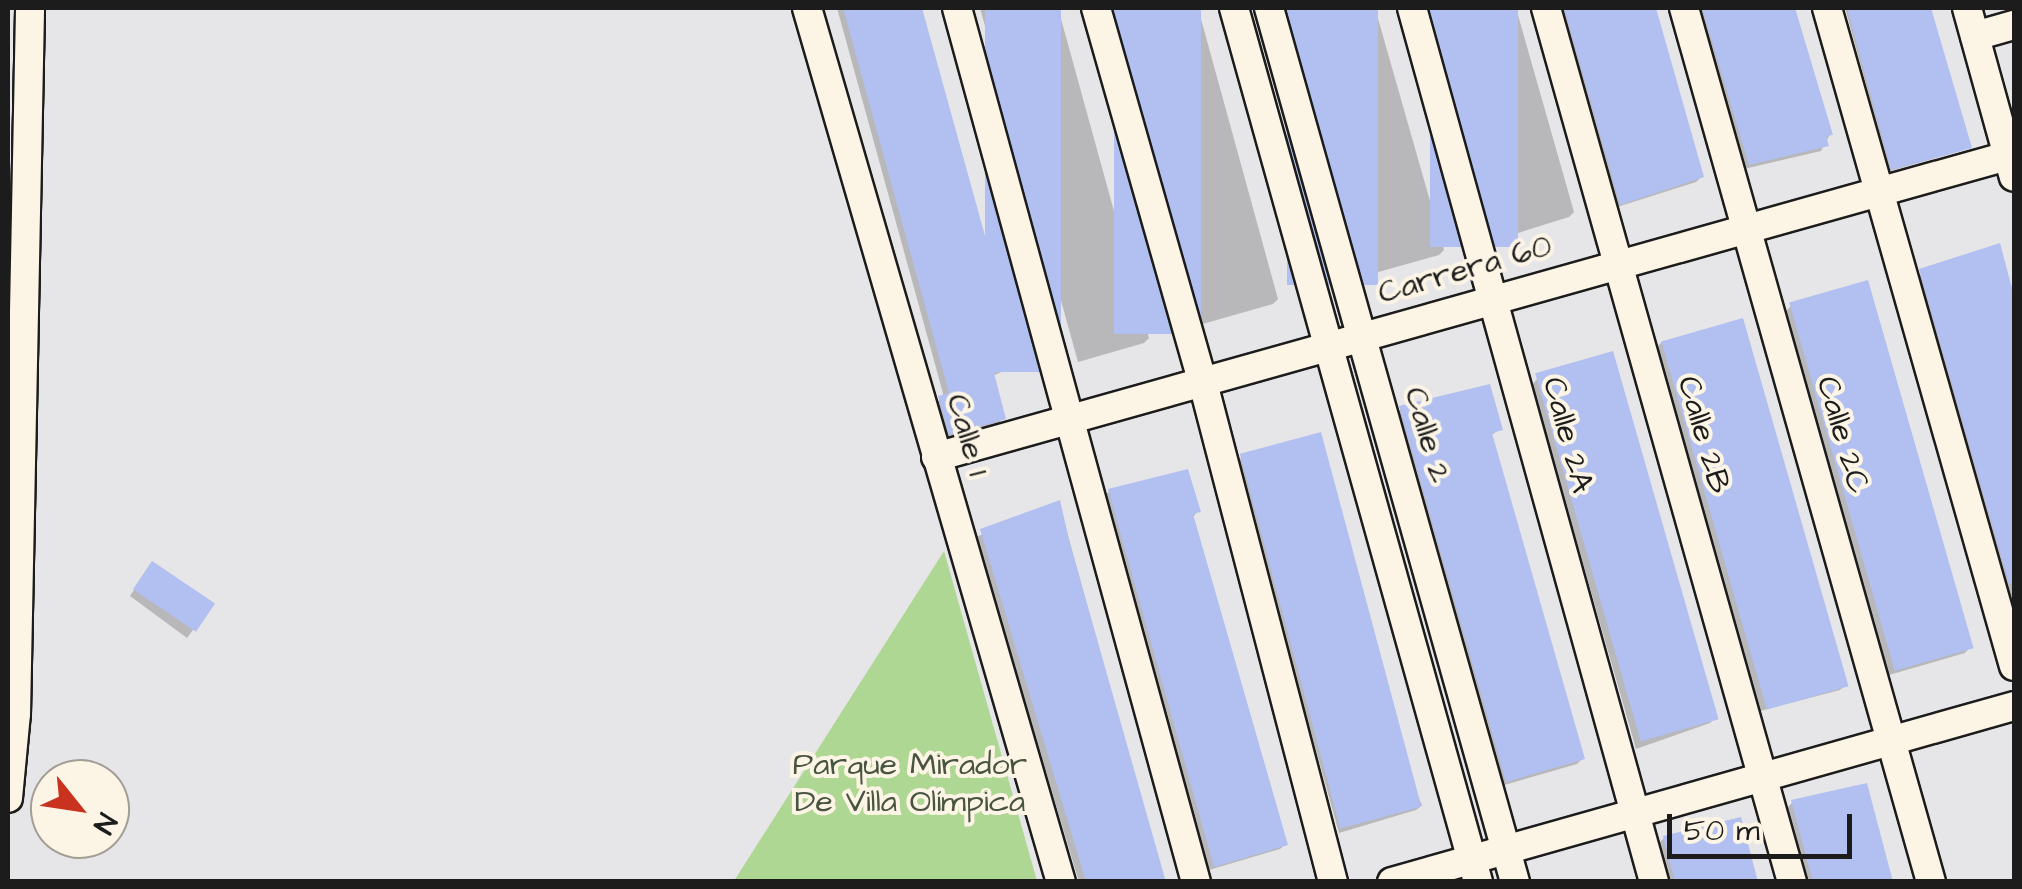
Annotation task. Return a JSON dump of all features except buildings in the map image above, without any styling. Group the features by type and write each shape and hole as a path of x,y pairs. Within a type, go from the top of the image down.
{"street":[{"path":"8,798 16,714 30,8"},
{"name":"Calle 1","path":"807,8 1060,882"},
{"path":"957,8 1196,882"},
{"path":"1096,8 1202,380 1333,882"},
{"path":"1234,8 1475,870"},
{"name":"Calle 2","path":"1268,8 1516,882"},
{"name":"Calle 2A","path":"1412,8 1654,882"},
{"name":"Calle 2B","path":"1546,8 1792,882"},
{"name":"Calle 2C","path":"1684,8 1931,882"},
{"path":"1827,8 2014,666"},
{"path":"1967,8 2012,162"},
{"path":"1975,36 2014,25"},
{"name":"Carrera 60","path":"936,457 1747,228 1879,192 2012,162"},
{"path":"1392,882 1475,870 1507,849 2014,706"}],"green space":[{"name":"Parque Mirador De Villa Olímpica","path":"944,551 1037,881 734,881"}]}
